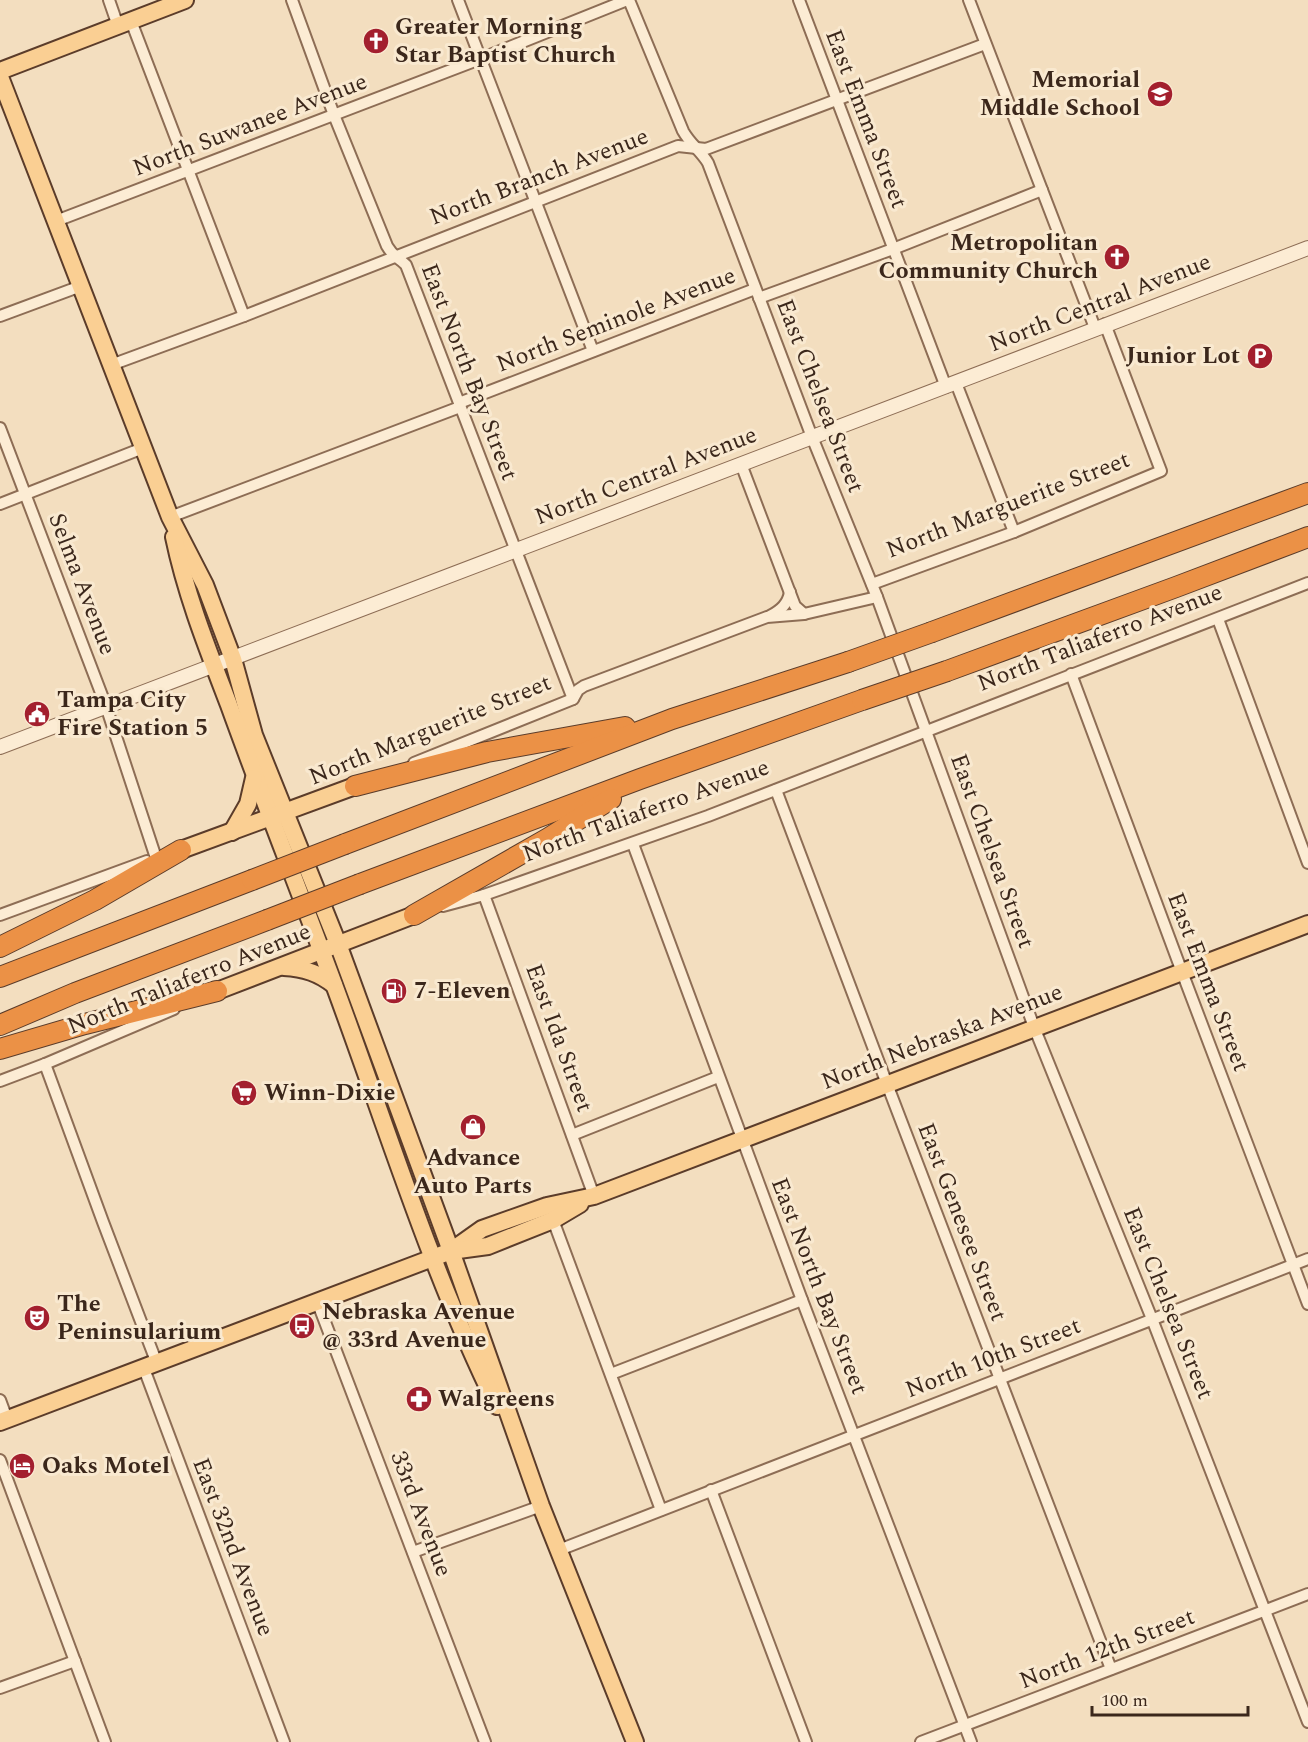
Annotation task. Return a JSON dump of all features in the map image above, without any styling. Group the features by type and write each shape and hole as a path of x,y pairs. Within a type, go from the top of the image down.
{"highway":[{"path":"0,977 672,719 848,662 1308,493"},
{"path":"0,1025 75,993 640,779 947,671 1176,588 1308,537"},
{"path":"355,786 487,752 672,719"},
{"path":"414,915 574,823 640,779"},
{"path":"0,947 95,900 181,850"},
{"path":"0,1049 85,1024 217,991"}],"main road":[{"path":"0,71 185,0"},
{"path":"0,77 170,517 205,585 233,658 278,815 321,950 433,1258 472,1355 530,1471"},
{"path":"170,517 183,577 254,774 278,815 338,944 451,1251 541,1506 635,1742"},
{"path":"232,831 249,804 254,774"},
{"name":"North Marguerite Street","path":"181,850 355,786"},
{"name":"North Taliaferro Avenue","path":"217,991 414,915"},
{"name":"North Nebraska Avenue","path":"451,1251 482,1229 547,1206 594,1196 1308,924"},
{"path":"280,967 311,971 334,985"},
{"name":"North Nebraska Avenue","path":"4,1420 451,1251 488,1246 553,1220 594,1196"}],"street":[{"path":"109,0 125,23 189,171 244,316"},
{"name":"East North Bay Street","path":"292,0 334,115 387,246 393,256 406,265 573,699"},
{"path":"458,0 592,351"},
{"name":"North Suwanee Avenue","path":"56,221 628,0"},
{"name":"East Chelsea Street","path":"628,0 683,131 688,141 695,146 708,164 812,438 877,597 1034,1027 1152,1319 1308,1722"},
{"name":"East Emma Street","path":"799,0 893,249 1014,532"},
{"path":"969,0 1042,190 1100,326"},
{"name":"North Branch Avenue","path":"111,365 244,316 678,146 695,146 706,149 985,44"},
{"name":"North Seminole Avenue","path":"170,517 592,351 757,293 893,249 1042,190"},
{"name":"North Central Avenue","path":"0,747 1308,248"},
{"path":"0,316 81,286"},
{"name":"North Marguerite Street","path":"872,584 1014,532 1161,471 1100,326"},
{"name":"Selma Avenue","path":"0,428 106,706 156,858"},
{"path":"0,504 143,448"},
{"path":"741,464 795,606 804,614"},
{"name":"North Taliaferro Avenue","path":"414,915 484,895 633,844 1308,583"},
{"path":"767,617 779,611 788,601 790,592"},
{"name":"North Marguerite Street","path":"355,786 573,699 578,690 584,686 767,617 804,614 877,597"},
{"path":"1218,619 1308,863"},
{"name":"East Emma Street","path":"1071,674 1308,1304"},
{"name":"East Genesee Street","path":"776,790 1111,1670"},
{"name":"East North Bay Street","path":"633,844 852,1435 971,1742"},
{"name":"North Marguerite Street","path":"0,915 181,850"},
{"name":"East Ida Street","path":"484,895 594,1196"},
{"name":"North Taliaferro Avenue","path":"0,1081 217,991"},
{"name":"East 32nd Avenue","path":"45,1064 103,1222 150,1364 284,1742"},
{"path":"572,1135 718,1077"},
{"path":"553,1220 661,1510"},
{"name":"North 10th Street","path":"560,1550 1308,1259"},
{"path":"611,1374 802,1300"},
{"name":"33rd Avenue","path":"317,1301 485,1742"},
{"path":"0,1400 4,1420"},
{"path":"0,1460 105,1742"},
{"path":"711,1490 806,1742"},
{"path":"413,1552 541,1506"},
{"name":"North 12th Street","path":"921,1742 1308,1594"},
{"path":"0,1688 75,1661"}],"place":[{"name":"Greater Morning Star Baptist Church","path":"376,41"},
{"name":"Memorial Middle School","path":"1160,94"},
{"name":"Metropolitan Community Church","path":"1117,257"},
{"name":"Junior Lot","path":"1260,356"},
{"name":"Tampa City Fire Station 5","path":"37,714"},
{"name":"7-Eleven","path":"394,991"},
{"name":"Winn-Dixie","path":"244,1093"},
{"name":"Advance Auto Parts","path":"473,1127"},
{"name":"The Peninsularium","path":"37,1318"},
{"name":"Nebraska Avenue @ 33rd Avenue","path":"302,1326"},
{"name":"Walgreens","path":"419,1399"},
{"name":"Oaks Motel","path":"22,1466"}]}
